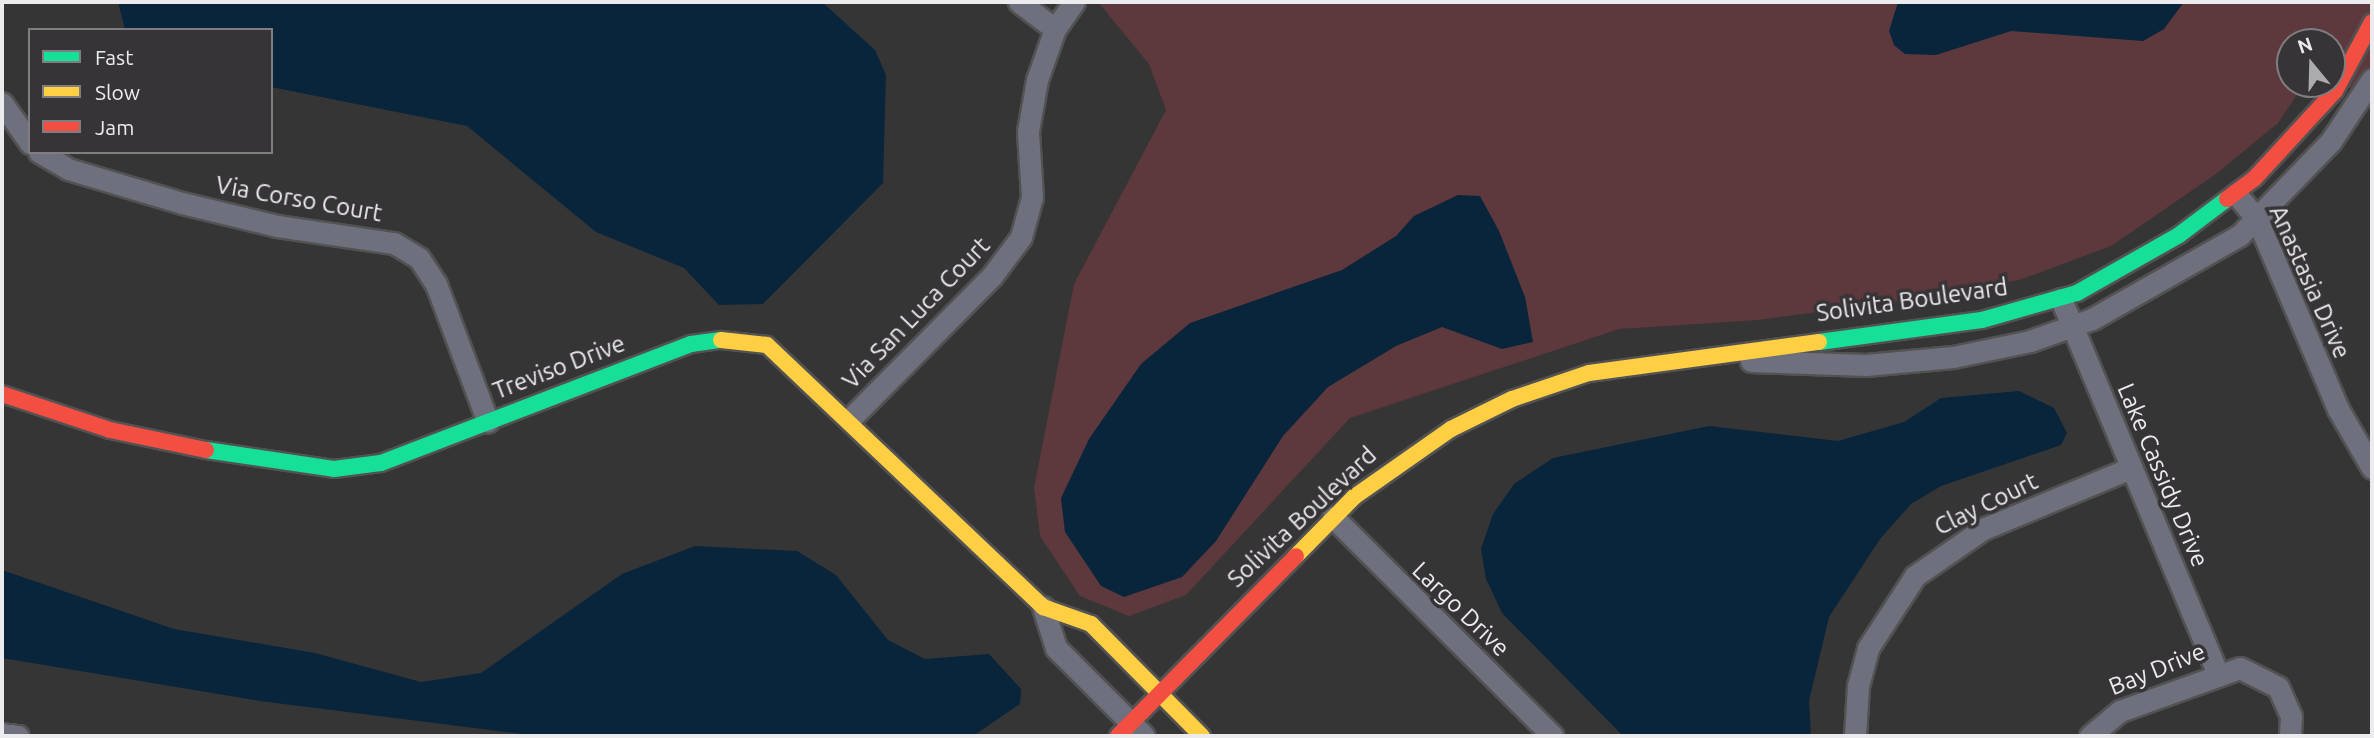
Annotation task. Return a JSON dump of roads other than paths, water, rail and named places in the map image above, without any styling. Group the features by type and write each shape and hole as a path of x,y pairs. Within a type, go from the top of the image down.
{"street":[{"path":"1019,2 1055,29"},
{"name":"Via San Luca Court","path":"850,419 992,276 1021,237 1032,197 1032,104 1055,29 1073,2"},
{"name":"Solivita Boulevard","path":"1131,732 1160,693 1333,517 1412,453 1478,414 1589,373 1679,359 1919,330 2061,299 2122,270 2236,194 2335,91 2372,22"},
{"name":"Solivita Boulevard","path":"1679,359 1910,363 2017,345 2072,328 2197,263 2257,219 2331,141 2372,79"},
{"path":"2,103 28,140"},
{"name":"Via Corso Court","path":"42,154 68,169 182,203 277,226 394,243 419,258 436,284 488,422"},
{"name":"Anastasia Drive","path":"2236,194 2257,219 2338,409 2372,468"},
{"name":"Lake Cassidy Drive","path":"2061,299 2217,672"},
{"name":"Treviso Drive","path":"2,394 110,430 256,461 334,469 381,463 691,344 733,338 767,345 850,419 1043,607 1084,619 1202,736"},
{"name":"Clay Court","path":"1855,736 1858,686 1868,648 1915,576 1983,528 2131,468"},
{"name":"Largo Drive","path":"1333,517 1553,736"},
{"name":"Treviso Drive","path":"1043,607 1056,648 1131,732"},
{"name":"Bay Drive","path":"2090,736 2108,716 2217,672 2240,668 2270,680 2288,706 2290,736"},
{"path":"2,734 18,736"}],"water":[{"path":"118,2 822,2 875,50 886,75 883,183 763,304 719,305 684,268 596,232 467,126 273,87 273,28 124,28"},
{"path":"1898,2 2184,2 2164,29 2143,41 2011,31 1936,55 1905,54 1894,45 1889,31"},
{"path":"1458,195 1480,196 1499,231 1525,297 1533,342 1502,349 1442,327 1396,346 1328,387 1283,436 1216,541 1182,577 1124,597 1101,586 1065,532 1061,498 1089,439 1141,364 1190,323 1342,270 1396,236 1414,216"},
{"path":"2019,391 2054,408 2067,433 2061,445 1941,486 1911,504 1880,539 1829,617 1809,701 1811,736 1623,736 1502,613 1486,579 1481,549 1493,514 1514,484 1553,458 1709,426 1838,441 1904,422 1941,398"},
{"path":"695,546 797,551 836,575 888,640 925,659 989,654 1021,689 1020,704 973,736 538,736 260,701 2,658 2,570 174,629 315,653 421,682 481,673 622,574"}]}
